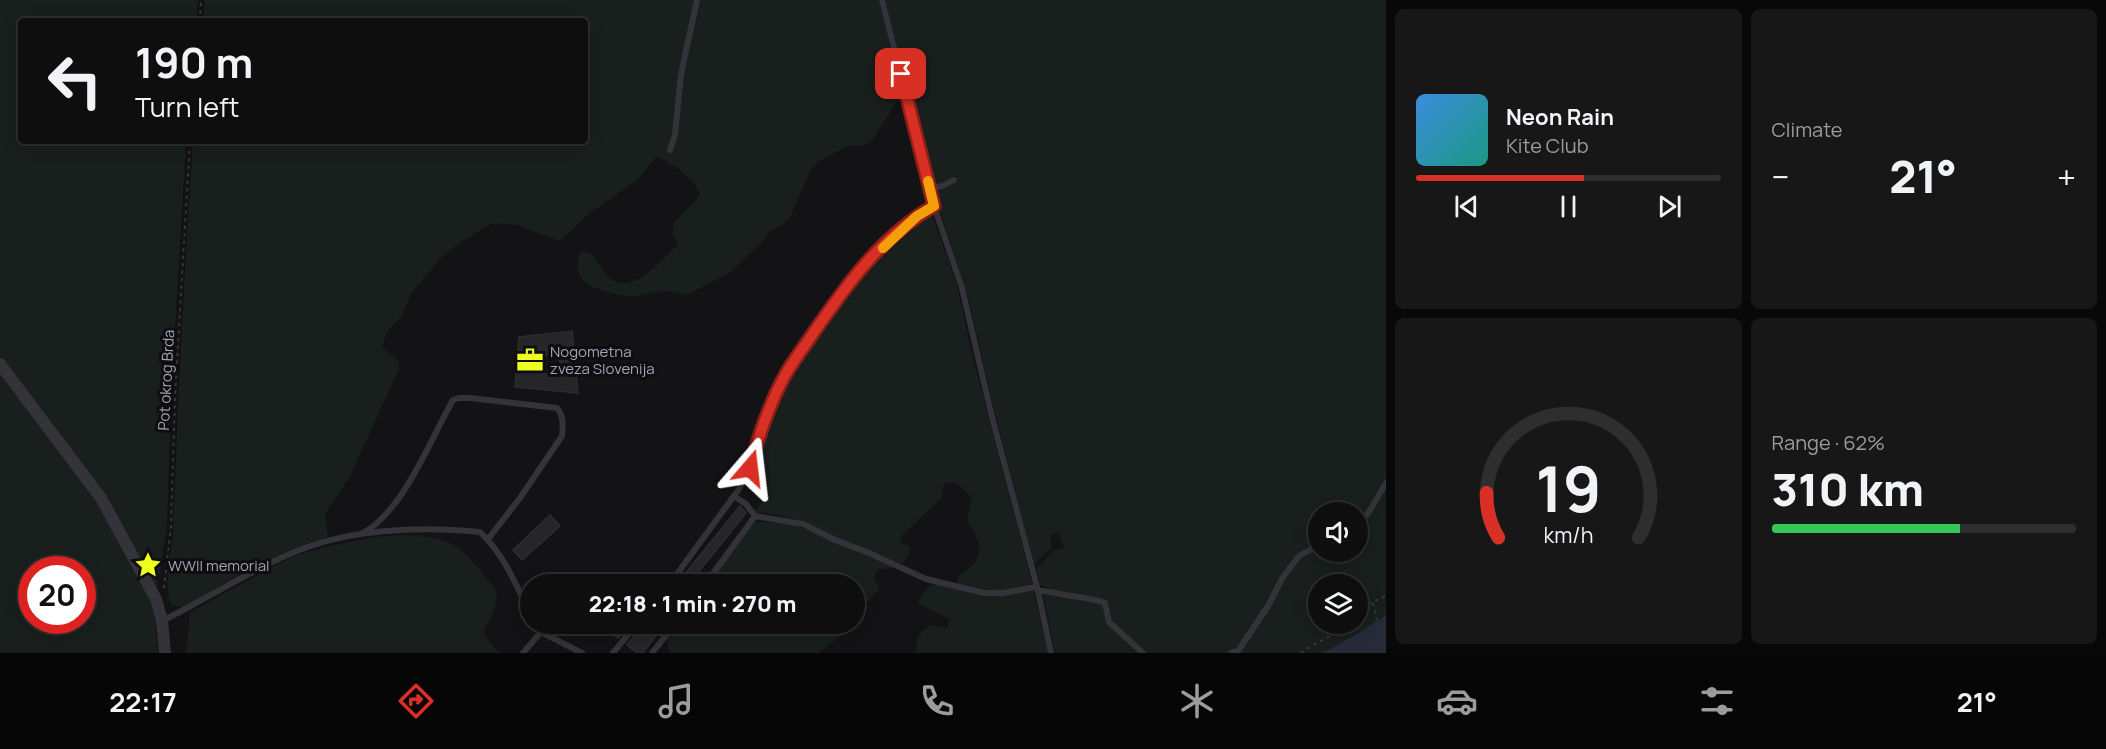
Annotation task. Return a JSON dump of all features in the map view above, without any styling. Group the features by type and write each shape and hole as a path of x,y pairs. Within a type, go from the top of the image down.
{"street":[{"path":"0,364 101,498 156,599 162,621 165,653"}],"lane":[{"path":"670,150 675,135 681,74 697,0"},
{"path":"882,0 934,206 962,288 994,427 1037,589 1051,653"},
{"path":"930,188 942,186 954,180"},
{"path":"677,574 735,497 750,468 765,422 782,381 840,295 851,280 899,231 934,206"},
{"path":"358,536 371,529 399,497 453,400 470,398 557,408 563,424 562,436 520,498 488,539"},
{"path":"1368,513 1386,483"},
{"path":"735,497 746,504 755,516 803,524 926,579 984,593 1037,589 1105,603 1109,622 1143,653"},
{"path":"713,574 755,516"},
{"path":"162,621 286,556 317,544 358,536 428,529 480,532 503,560 520,594"},
{"path":"1231,653 1238,651 1268,606 1283,577 1299,556 1308,551"},
{"path":"523,653 538,634"},
{"path":"544,634 582,653"},
{"path":"613,653 629,634"},
{"path":"652,653 667,634"}],"path":[{"path":"200,18 201,0"},
{"name":"Pot okrog Brda","path":"164,589 171,526 175,396 190,144"},
{"path":"1368,605 1386,596"},
{"path":"1373,603 1377,620"},
{"path":"1301,653 1332,634"}],"shaded area":[{"path":"0,0 198,0 196,18 18,18 18,144 186,144 171,398 167,526 157,588 41,410 0,357"},
{"path":"205,0 879,0 904,96 897,102 871,142 862,146 848,146 819,161 809,173 791,215 784,224 770,231 732,271 689,294 666,291 633,296 612,294 592,286 579,272 577,263 581,252 590,253 610,278 619,283 628,283 656,266 678,244 672,233 674,223 700,195 688,177 657,156 637,180 590,213 560,241 516,225 493,223 459,243 441,258 411,294 401,317 386,333 382,347 399,361 399,369 350,476 325,514 328,537 272,558 184,607 171,605 168,578 173,537 181,334 193,144 588,144 588,18 203,18"},
{"path":"885,0 1386,0 1386,615 1368,627 1368,574 1308,574 1308,634 1357,634 1322,653 1055,653 1043,593 1051,589 1040,585 1036,569 1054,550 1064,548 1059,533 1050,535 1052,547 1036,563 1033,563 968,296 936,199"},
{"path":"933,217 957,285 972,354 1032,583 1030,586 994,590 958,585 958,576 967,570 977,558 979,545 967,522 970,497 955,482 944,484 941,499 901,536 901,543 910,546 908,556 902,564 837,539 804,522 754,512 764,499 762,466 756,462 765,432 789,376 822,324 861,275 903,231 921,218"},
{"path":"0,371 96,499 154,606 158,653 0,653"},
{"path":"748,521 794,524 895,566 890,569 879,569 875,574 874,580 878,585 878,590 865,605 865,574 707,574"},
{"path":"403,535 429,537 449,542 465,554 491,583 497,598 493,613 483,633 499,653 186,653 190,612 289,558 325,547 374,537"},
{"path":"930,585 943,585 969,592 1034,591 1048,653 915,653 919,635 929,625 948,628 949,619 919,604 918,601"},
{"path":"667,634 842,634 818,653 670,653"}],"water":[{"path":"1386,615 1386,653 1322,653 1357,634 1368,634 1368,627"}],"building":[{"name":"Nogometna zveza Slovenija","path":"572,331 578,393 515,387 519,337","holes":["552,354 558,357 561,375 548,375 541,371 543,359 547,355"]},
{"path":"740,506 746,513 697,574 685,574"},
{"path":"550,515 560,526 522,560 513,550"},
{"path":"636,634 657,634 643,653 637,653 627,645"}],"slow traffic":[{"path":"883,248 917,216 934,206 928,181"}],"place":[{"name":"Nogometna zveza Slovenija","path":"530,360"},
{"name":"WWII memorial","path":"148,565"}],"route":[{"path":"750,468 755,448 782,381 840,295 851,280 899,231 934,206 901,74"}]}
